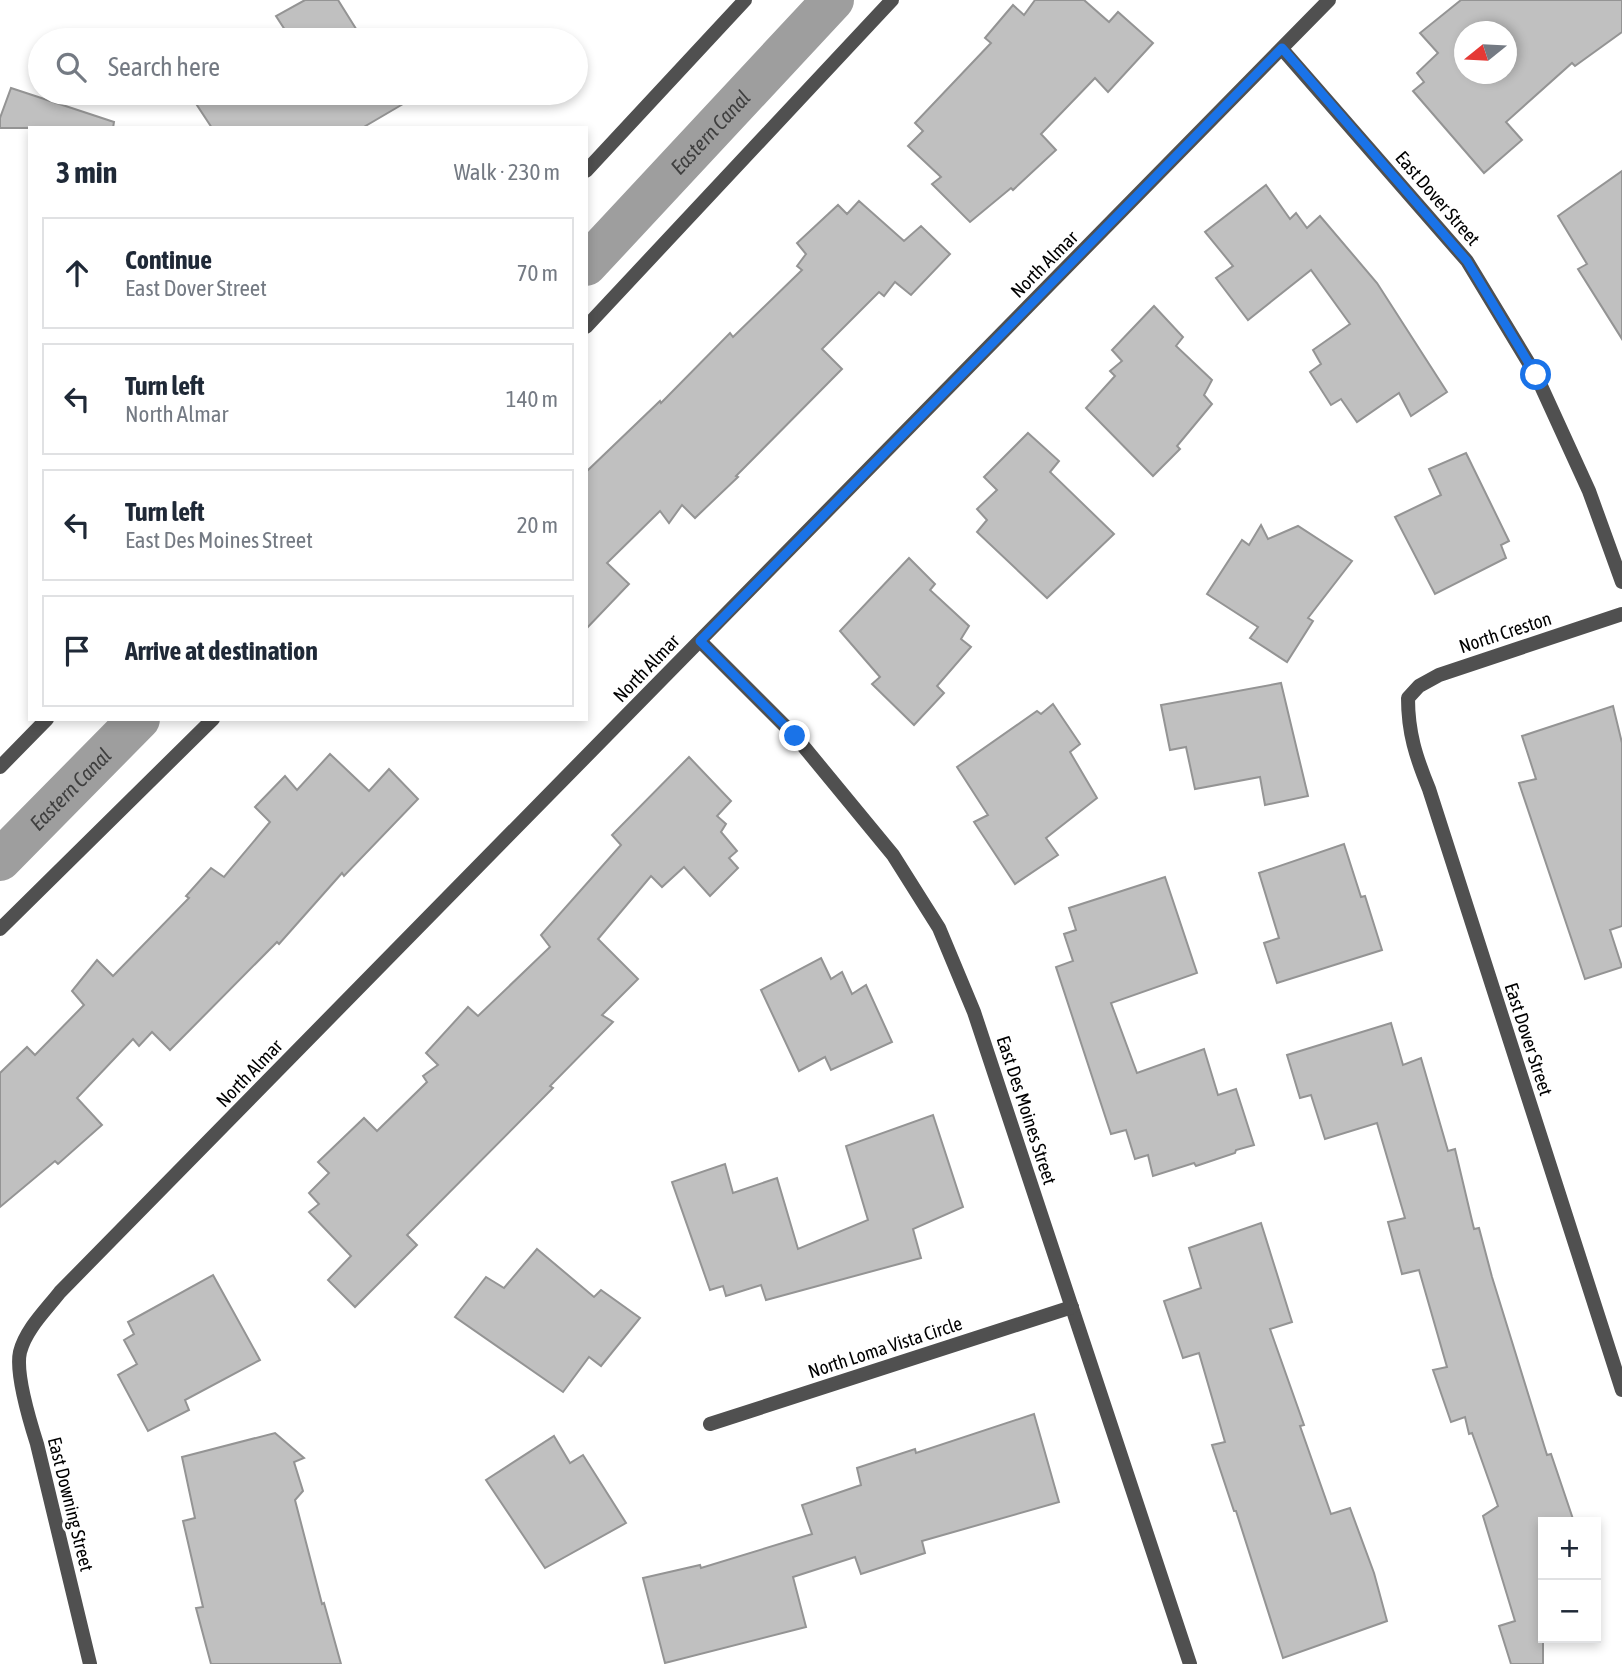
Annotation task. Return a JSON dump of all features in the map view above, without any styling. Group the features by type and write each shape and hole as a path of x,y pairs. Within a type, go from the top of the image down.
{"street":[{"path":"588,169 745,0"},
{"path":"588,325 892,0"},
{"name":"North Almar","path":"20,1353 30,1330 60,1292 1329,0"},
{"name":"East Dover Street","path":"1282,48 1467,261 1536,375 1589,491 1622,582"},
{"name":"North Creston","path":"1408,698 1419,686 1439,675 1622,614"},
{"name":"East Des Moines Street","path":"700,641 795,736 893,855 939,928 974,1012 1190,1664"},
{"name":"East Dover Street","path":"1408,698 1408,726 1416,758 1429,789 1617,1357 1622,1390"},
{"path":"0,767 45,721"},
{"path":"0,929 211,721"},
{"name":"North Loma Vista Circle","path":"710,1424 1072,1307"},
{"name":"East Downing Street","path":"20,1353 27,1410 90,1664"}],"building":[{"path":"305,0 338,0 356,28 284,28 276,16"},
{"path":"1035,0 1084,0 1109,22 1118,12 1153,43 1108,92 1095,78 1041,134 1056,150 1013,190 1011,188 970,222 932,184 941,177 908,146 923,131 915,123 991,43 985,38 1013,5 1024,15"},
{"path":"1461,0 1622,0 1622,32 1575,66 1572,63 1506,122 1522,140 1484,173 1413,91 1424,82 1417,73 1438,53 1420,33"},
{"path":"11,88 28,94 28,105 62,105 114,122 113,126 0,128 0,118"},
{"path":"197,105 401,105 365,126 211,126"},
{"path":"1622,171 1622,339 1578,269 1587,264 1558,216"},
{"path":"1266,185 1290,219 1296,213 1307,228 1320,216 1377,283 1447,392 1411,416 1399,393 1357,422 1341,399 1331,405 1310,372 1321,364 1313,350 1350,324 1311,270 1248,320 1216,278 1233,266 1205,232"},
{"path":"859,201 904,241 921,226 950,254 911,295 895,282 884,296 879,292 822,349 842,369 695,518 682,505 669,523 660,511 607,563 629,584 588,627 588,470 660,401 661,403 730,333 733,337 802,270 797,266 806,254 797,243 838,205 847,214"},
{"path":"1154,306 1183,337 1176,346 1212,380 1204,395 1212,404 1177,446 1180,449 1153,476 1086,408 1115,376 1110,371 1122,361 1112,350"},
{"path":"1028,433 1059,461 1050,472 1114,534 1047,598 977,532 987,520 977,509 997,490 984,477"},
{"path":"1466,453 1509,541 1501,545 1506,558 1435,594 1395,517 1441,495 1429,469"},
{"path":"1261,525 1268,539 1298,526 1352,561 1308,618 1313,621 1287,662 1250,638 1258,627 1207,594 1242,540 1249,545"},
{"path":"909,558 935,584 930,590 969,626 961,639 971,647 937,686 944,693 914,725 872,684 880,677 840,631"},
{"path":"1281,683 1308,796 1265,805 1260,777 1195,789 1186,747 1170,750 1161,705"},
{"path":"1053,704 1080,744 1070,752 1097,798 1046,838 1058,855 1015,884 974,822 988,815 957,767 1037,711 1041,714"},
{"path":"1613,706 1622,743 1622,926 1610,930 1622,967 1585,979 1519,783 1536,779 1522,736"},
{"path":"330,754 369,791 389,769 418,799 344,876 342,873 279,944 277,942 170,1050 152,1032 139,1046 133,1039 77,1098 102,1125 58,1164 55,1161 0,1207 0,1073 27,1047 35,1055 84,1005 72,991 97,960 113,976 189,898 186,896 211,868 224,877 270,822 255,807 285,776 297,790"},
{"path":"689,757 731,801 717,816 726,824 721,832 737,851 729,858 738,868 710,896 684,867 662,887 651,876 598,939 638,979 602,1015 613,1022 550,1086 553,1088 407,1235 417,1245 355,1307 328,1280 351,1256 309,1212 319,1204 309,1193 329,1173 318,1162 364,1118 377,1131 427,1082 423,1076 438,1065 426,1053 468,1007 478,1016 550,947 541,935 621,845 612,835"},
{"path":"1344,844 1361,897 1365,896 1382,950 1277,983 1264,943 1279,938 1259,873"},
{"path":"1165,877 1197,973 1111,1003 1137,1073 1204,1049 1218,1095 1236,1089 1254,1145 1196,1166 1194,1163 1153,1176 1148,1155 1135,1159 1126,1130 1111,1134 1056,967 1073,961 1064,934 1076,930 1069,908"},
{"path":"821,958 831,979 842,972 852,994 866,985 892,1042 831,1070 825,1057 799,1071 761,990"},
{"path":"1391,1023 1403,1065 1421,1058 1448,1151 1455,1149 1474,1229 1479,1228 1547,1455 1551,1454 1572,1517 1538,1517 1538,1643 1543,1643 1543,1664 1511,1664 1499,1626 1515,1621 1483,1516 1498,1506 1472,1433 1469,1434 1465,1417 1451,1422 1433,1370 1447,1367 1419,1270 1402,1274 1388,1222 1405,1218 1377,1123 1325,1139 1311,1095 1300,1098 1287,1055"},
{"path":"933,1115 963,1207 913,1229 921,1258 766,1300 761,1285 726,1296 723,1286 710,1290 672,1182 725,1164 733,1193 777,1178 798,1249 868,1220 846,1146"},
{"path":"1261,1223 1292,1322 1270,1329 1304,1425 1300,1426 1331,1514 1350,1508 1374,1573 1387,1621 1283,1658 1212,1445 1225,1442 1199,1353 1183,1358 1164,1301 1201,1288 1189,1248"},
{"path":"537,1249 594,1297 601,1290 640,1318 601,1366 589,1357 563,1392 455,1317 486,1277 504,1288"},
{"path":"213,1275 260,1360 185,1400 189,1410 148,1431 118,1375 137,1364 124,1340 134,1334 128,1322"},
{"path":"1034,1414 1059,1502 922,1541 925,1553 861,1574 855,1557 793,1577 806,1627 665,1663 643,1578 700,1565 701,1568 812,1534 802,1505 861,1485 857,1468 915,1449 916,1453"},
{"path":"275,1433 304,1458 294,1462 303,1491 295,1500 341,1664 211,1664 196,1608 203,1607 183,1521 195,1518 182,1457"},
{"path":"554,1436 570,1463 583,1455 626,1523 545,1568 486,1480"}],"waterway":[{"name":"Eastern Canal","path":"588,263 833,0"},
{"name":"Eastern Canal","path":"0,860 137,721"}],"route":[{"path":"795,736 700,641 1282,48 1467,261 1536,375"}]}
